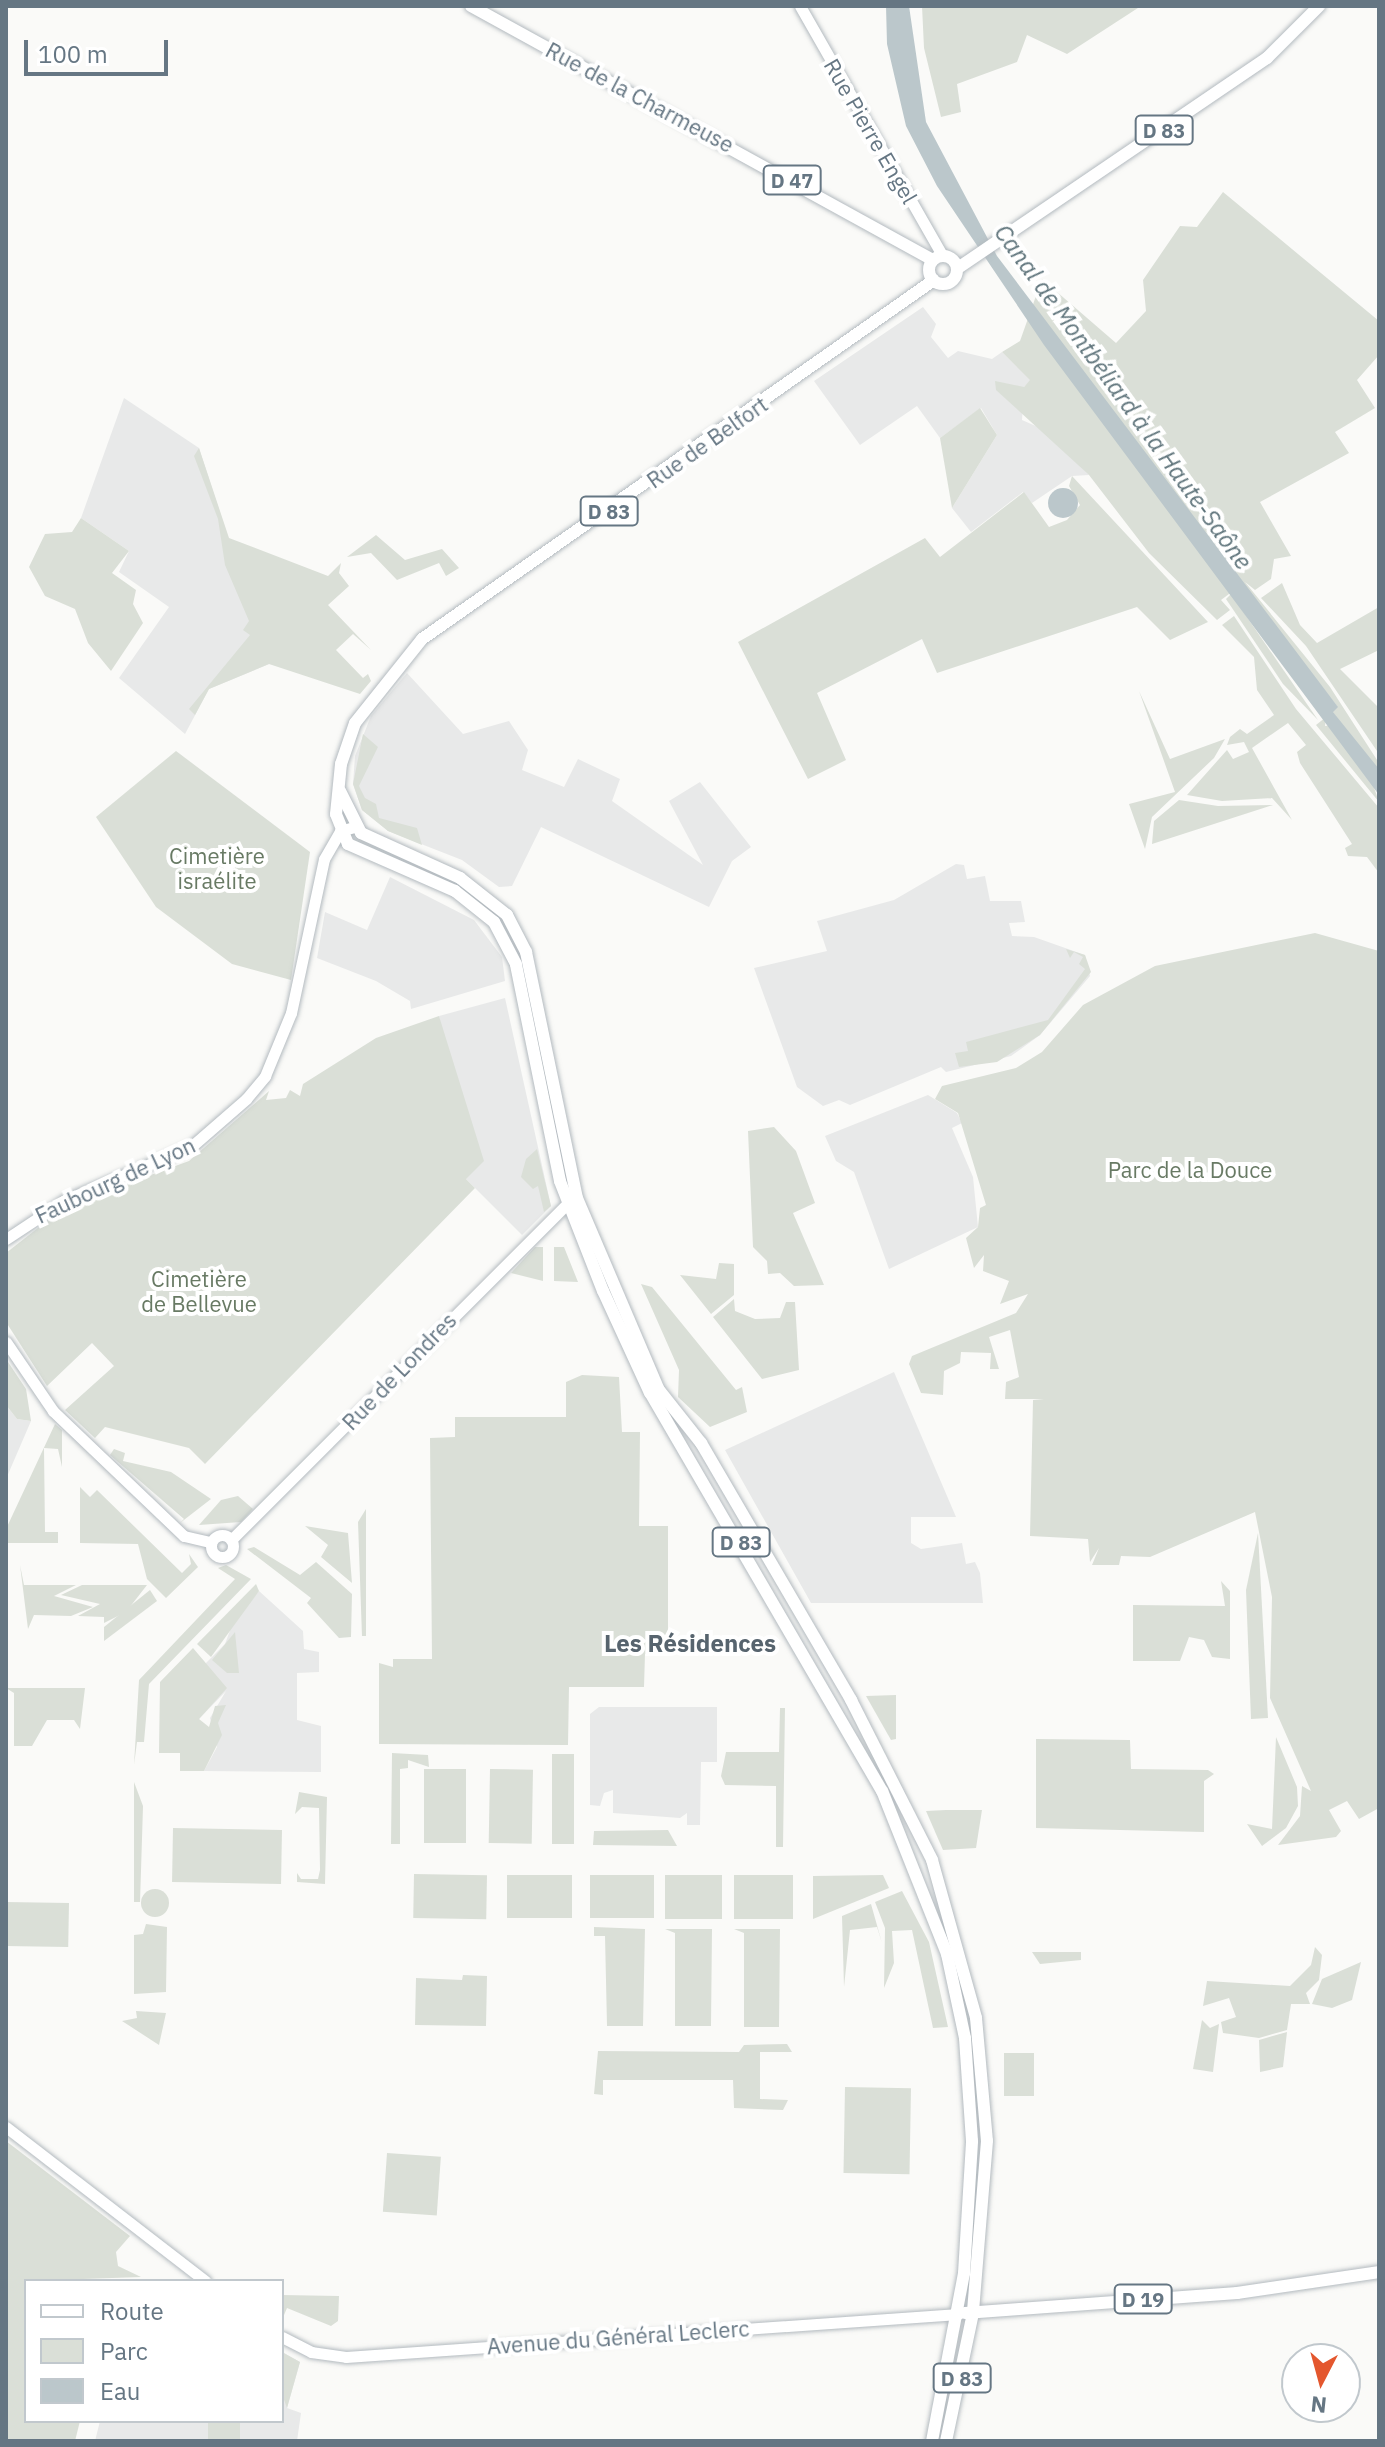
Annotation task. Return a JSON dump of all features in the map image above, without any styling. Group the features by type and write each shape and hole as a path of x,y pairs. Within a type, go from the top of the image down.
{"main road":[{"name":"Rue de la Charmeuse","path":"471,6 958,268"},
{"name":"D 83","path":"958,268 1267,58 1319,6"},
{"path":"934,280 938,258"},
{"name":"Rue de Belfort","path":"338,784 362,708 422,639 934,280 952,281 958,268"},
{"path":"338,784 354,827"},
{"name":"D 83","path":"338,784 340,831 348,844 455,891 494,922 516,964 547,1135 567,1204 650,1393 882,1791 947,1954 971,2106 958,2314 932,2441"},
{"name":"D 83","path":"354,827 460,878 507,915 526,952 577,1198 645,1360 851,1700 932,1860 962,1952 986,2104 973,2313 946,2441"},
{"name":"D 19","path":"958,2314 1313,2283 1379,2272"}],"street":[{"name":"Rue Pierre Engel","path":"800,6 938,258"},
{"path":"340,831 354,827"},
{"path":"325,858 348,844 354,827"},
{"name":"Faubourg de Lyon","path":"6,1239 65,1200 185,1150 246,1099 265,1076 291,1013 325,858 340,831"},
{"name":"Rue de Londres","path":"231,1540 567,1204"},
{"path":"6,1342 48,1406 184,1536 211,1542"},
{"path":"219,1535 231,1540 232,1551 224,1557 214,1554 211,1542 219,1535"},
{"path":"6,2127 202,2279"},
{"name":"Avenue du Général Leclerc","path":"284,2338 311,2352 346,2357 958,2314"}],"shaded area":[{"path":"923,307 936,324 931,337 948,358 958,351 992,359 1002,352 1031,380 1024,387 1022,420 1047,431 1089,475 1072,476 1032,503 1023,492 971,532 952,508 997,435 981,408 940,438 917,406 860,445 814,381"},
{"path":"124,398 199,448 269,664 209,689 185,734 119,678 169,607 119,572 129,551 81,518"},
{"path":"407,673 463,734 509,721 528,750 522,770 564,787 578,759 620,779 612,801 703,865 669,801 700,782 751,847 732,861 709,907 541,827 512,886 499,887 462,860 388,831 362,810 353,784 355,756 371,716"},
{"path":"956,864 964,865 967,879 985,876 990,901 1021,901 1025,922 1009,923 1012,936 1034,937 1085,955 1090,976 1040,1035 1011,1056 946,1072 941,1067 850,1105 839,1100 823,1106 797,1087 754,968 827,951 817,921 894,900"},
{"path":"390,877 474,920 502,957 505,981 411,1009 410,1001 376,981 317,958 325,912 367,930"},
{"path":"505,998 551,1206 522,1235 466,1179 439,1016"},
{"path":"928,1095 957,1113 962,1123 952,1128 973,1177 978,1227 889,1269 854,1172 836,1161 825,1136"},
{"path":"894,1372 956,1517 911,1517 911,1543 921,1549 962,1543 966,1564 975,1562 980,1573 983,1603 811,1603 725,1450"},
{"path":"6,1405 17,1419 31,1421 6,1479"},
{"path":"259,1591 303,1631 304,1649 319,1652 319,1672 297,1673 297,1720 321,1726 321,1772 204,1771 217,1747 210,1718 226,1691 199,1719 173,1696 225,1644 235,1617"},
{"path":"599,1707 717,1707 717,1762 701,1762 700,1825 687,1825 687,1813 680,1818 613,1813 613,1790 604,1793 600,1806 590,1805 590,1714"},
{"path":"284,2353 300,2362 287,2408 301,2413 297,2441 95,2441 100,2423 284,2423"}],"green space":[{"path":"922,6 1141,6 1067,54 1027,35 1017,62 957,84 961,112 941,117 924,48"},
{"path":"1223,192 1379,321 1379,355 1357,380 1375,408 1335,432 1349,453 1260,502 1291,556 1274,559 1271,579 1255,590 1245,582 1330,687 1379,763 1376,771 1332,711 1337,706 1241,585 1221,600 1230,610 1217,620 1149,553 1089,475 996,390 995,381 1024,387 1030,380 1002,352 1020,341 1042,279 1116,343 1146,311 1143,280 1180,226 1197,227"},
{"path":"980,408 997,435 952,508 940,438"},
{"path":"199,448 229,538 328,576 341,563 339,573 349,586 328,605 371,650 353,634 336,650 363,678 368,674 371,681 360,694 269,664 209,689 195,715 189,709 250,635 243,630 249,621 225,565 218,519 194,456"},
{"path":"1072,476 1208,622 1170,640 1137,607 937,673 922,639 817,693 846,760 808,779 738,642 925,538 940,557 1024,492 1049,527 1067,520 1080,505 1069,486"},
{"path":"81,518 129,551 112,573 136,590 133,604 143,623 111,671 88,643 75,609 45,596 29,567 45,534 72,532"},
{"path":"376,535 405,560 442,549 459,568 446,576 439,563 397,580 371,553 347,557"},
{"path":"1282,583 1300,625 1317,643 1379,607 1379,650 1340,669 1379,708 1379,754 1306,646 1261,598"},
{"path":"1231,594 1318,720 1283,684 1226,599"},
{"path":"1234,616 1296,709 1379,808 1379,873 1367,857 1348,856 1345,848 1352,844 1300,763 1297,752 1306,745 1288,723 1252,748 1292,820 1272,798 1222,801 1187,795 1227,750 1233,759 1249,752 1244,742 1227,745 1230,737 1240,729 1247,734 1274,715 1257,690 1254,657 1222,625"},
{"path":"1139,691 1170,759 1225,739 1214,758 1152,817 1145,849 1129,804 1175,792"},
{"path":"1326,717 1325,726 1332,725 1370,776 1379,802 1316,725"},
{"path":"363,734 378,747 359,786 365,798 376,804 379,818 417,828 422,845 388,831 362,810 353,784"},
{"name":"Cimetière israélite","path":"176,751 310,852 291,980 232,964 156,907 96,817"},
{"path":"1179,800 1218,806 1273,805 1152,844 1154,821"},
{"name":"Parc de la Douce","path":"1315,933 1379,951 1379,1808 1359,1819 1347,1801 1329,1810 1341,1831 1336,1837 1278,1845 1300,1816 1302,1786 1311,1791 1270,1698 1272,1597 1255,1512 1150,1557 1121,1556 1119,1565 1092,1565 1099,1548 1090,1562 1088,1539 1030,1536 1033,1400 1044,1399 1005,1399 1006,1382 1019,1377 1010,1330 989,1337 999,1369 990,1369 991,1353 961,1352 960,1363 944,1371 943,1395 921,1393 909,1364 912,1356 1016,1313 1028,1294 1000,1304 1009,1281 983,1271 984,1255 974,1268 966,1238 978,1227 980,1208 986,1205 958,1113 935,1099 942,1086 1016,1068 1042,1052 1083,1005 1155,966"},
{"path":"1066,949 1085,955 1091,972 1040,1035 997,1062 959,1067 955,1053 968,1051 966,1042 1048,1020 1085,969 1079,964 1083,957 1074,952 1070,958"},
{"name":"Cimetière de Bellevue","path":"439,1016 484,1161 466,1179 475,1188 205,1464 189,1448 105,1427 95,1438 65,1410 114,1366 92,1343 47,1386 6,1322 6,1253 66,1206 189,1161 269,1091 266,1100 286,1098 290,1090 300,1096 303,1084 376,1038"},
{"path":"774,1127 796,1151 815,1203 793,1213 824,1285 794,1286 780,1273 768,1274 767,1261 753,1247 748,1131"},
{"path":"537,1149 551,1206 544,1212 538,1186 533,1189 521,1177 526,1159"},
{"path":"535,1247 543,1247 543,1281 511,1273"},
{"path":"554,1247 564,1247 578,1282 554,1281"},
{"path":"719,1263 734,1264 734,1295 711,1314 680,1275 716,1279"},
{"path":"641,1284 652,1287 736,1390 742,1387 747,1412 710,1427 678,1397 679,1370"},
{"path":"734,1299 735,1311 755,1319 780,1318 786,1302 795,1302 799,1370 762,1379 713,1317"},
{"path":"6,1359 26,1389 31,1421 17,1419 6,1405"},
{"path":"582,1375 619,1377 622,1432 640,1432 639,1526 668,1526 668,1654 645,1654 644,1687 569,1687 568,1745 379,1744 379,1663 393,1667 393,1659 432,1659 430,1438 455,1437 455,1417 566,1417 566,1382"},
{"path":"55,1424 62,1430 62,1467 58,1449 44,1448 45,1532 58,1532 58,1543 6,1543 6,1529"},
{"path":"114,1449 125,1453 123,1461 171,1472 211,1499 180,1523 184,1519 110,1455"},
{"path":"80,1487 90,1497 97,1490 182,1573 191,1564 189,1554 198,1567 166,1598 147,1579 138,1544 80,1543"},
{"path":"238,1496 253,1509 241,1522 199,1525 221,1500"},
{"path":"366,1509 366,1636 362,1636 358,1522"},
{"path":"305,1526 348,1533 352,1583 321,1557 328,1545"},
{"path":"1258,1533 1268,1718 1251,1719 1246,1590"},
{"path":"254,1547 300,1575 316,1562 352,1594 351,1637 339,1638 307,1603 311,1598 247,1549"},
{"path":"20,1565 24,1585 76,1585 54,1596 93,1607 71,1616 34,1615 28,1629"},
{"path":"226,1565 251,1579 149,1684 144,1742 137,1742 134,1765 139,1680 235,1579 218,1568"},
{"path":"1221,1581 1230,1591 1230,1659 1212,1657 1204,1640 1189,1637 1180,1661 1133,1661 1133,1605 1225,1606"},
{"path":"256,1584 259,1591 211,1657 197,1644"},
{"path":"82,1585 147,1585 126,1612 104,1623 104,1617 78,1616 100,1604 61,1595"},
{"path":"150,1590 157,1601 104,1641 104,1627"},
{"path":"235,1632 239,1673 227,1673 212,1660"},
{"path":"193,1648 227,1688 199,1719 209,1727 215,1706 226,1705 218,1723 222,1735 204,1771 180,1771 180,1753 159,1753 160,1682"},
{"path":"6,1688 85,1688 80,1729 74,1720 47,1720 32,1746 14,1746 14,1693"},
{"path":"896,1695 896,1739 891,1740 866,1696"},
{"path":"780,1708 785,1708 783,1847 776,1847 776,1786 725,1785 721,1776 726,1752 779,1752"},
{"path":"1276,1737 1297,1787 1298,1806 1286,1828 1262,1846 1247,1824 1272,1829"},
{"path":"1036,1739 1130,1740 1131,1769 1208,1770 1214,1774 1204,1781 1204,1832 1036,1828"},
{"path":"392,1753 428,1755 429,1767 408,1760 408,1768 400,1769 400,1844 391,1844"},
{"path":"552,1754 574,1754 574,1844 552,1844"},
{"path":"424,1769 466,1769 466,1843 424,1843"},
{"path":"490,1769 533,1770 532,1844 489,1843"},
{"path":"134,1782 143,1806 140,1902 134,1902"},
{"path":"299,1792 327,1797 325,1884 297,1882 297,1873 301,1879 318,1879 320,1870 319,1808 302,1807 295,1814"},
{"path":"982,1810 976,1848 943,1850 926,1811"},
{"path":"173,1828 282,1830 281,1884 172,1882"},
{"path":"668,1830 677,1846 593,1845 594,1831"},
{"path":"414,1874 487,1875 486,1919 413,1918"},
{"path":"507,1875 572,1875 572,1918 507,1918"},
{"path":"590,1875 654,1875 654,1918 590,1918"},
{"path":"665,1875 722,1875 722,1919 665,1919"},
{"path":"734,1875 793,1875 793,1919 734,1919"},
{"path":"883,1875 889,1888 813,1919 813,1876"},
{"path":"155,1889 165,1893 169,1903 165,1913 155,1917 145,1913 141,1903 145,1893"},
{"path":"902,1891 929,1942 948,2027 933,2028 912,1930 892,1931 894,1963 884,1988 885,1928 875,1902"},
{"path":"6,1902 69,1903 68,1947 6,1946"},
{"path":"871,1904 882,1943 877,1927 850,1930 844,1987 842,1916"},
{"path":"146,1924 167,1927 166,1992 134,1994 134,1935 143,1934"},
{"path":"594,1927 645,1929 643,2026 607,2026 605,1936 594,1936"},
{"path":"665,1929 712,1929 711,2026 675,2026 675,1933"},
{"path":"734,1929 780,1929 779,2027 744,2027 744,1933"},
{"path":"1315,1947 1322,1955 1319,1980 1306,1993 1310,2004 1291,2004 1287,2030 1259,2038 1223,2033 1221,2022 1236,2017 1229,1998 1203,2006 1207,1981 1290,1986 1311,1965"},
{"path":"1032,1952 1081,1952 1081,1960 1040,1964"},
{"path":"1361,1962 1352,2000 1332,2008 1312,2004 1322,1979"},
{"path":"463,1975 487,1976 486,2026 415,2025 416,1978 462,1980"},
{"path":"136,2011 166,2013 159,2045 122,2021 137,2018"},
{"path":"1202,2020 1210,2028 1219,2024 1213,2072 1193,2069"},
{"path":"1287,2032 1283,2067 1260,2072 1259,2040"},
{"path":"787,2044 792,2052 760,2052 760,2099 788,2100 783,2110 734,2108 733,2080 603,2080 603,2095 594,2094 598,2051 739,2052 744,2045"},
{"path":"1004,2053 1034,2053 1034,2096 1004,2096"},
{"path":"845,2087 911,2088 909,2174 843,2173"},
{"path":"6,2141 130,2236 116,2252 118,2266 141,2277 24,2279 24,2423 80,2423 75,2441 6,2441"},
{"path":"387,2153 441,2157 437,2216 383,2212"},
{"path":"284,2295 339,2296 338,2321 331,2326 287,2308 284,2315"},
{"path":"284,2353 300,2362 287,2408 284,2400"},
{"path":"208,2423 240,2423 240,2441 208,2441"}],"water":[{"path":"886,6 909,6 926,122 997,256 1338,707 1333,712 1379,769 1379,795 1044,345 937,186 906,126 887,44"},
{"path":"1063,488 1074,492 1078,503 1074,514 1063,518 1052,514 1048,503 1052,492"}],"district":[{"name":"Les Résidences","path":"690,1644"}],"water label":[{"name":"Canal de Montbéliard à la Haute-Saône","path":"1123,397"}]}
